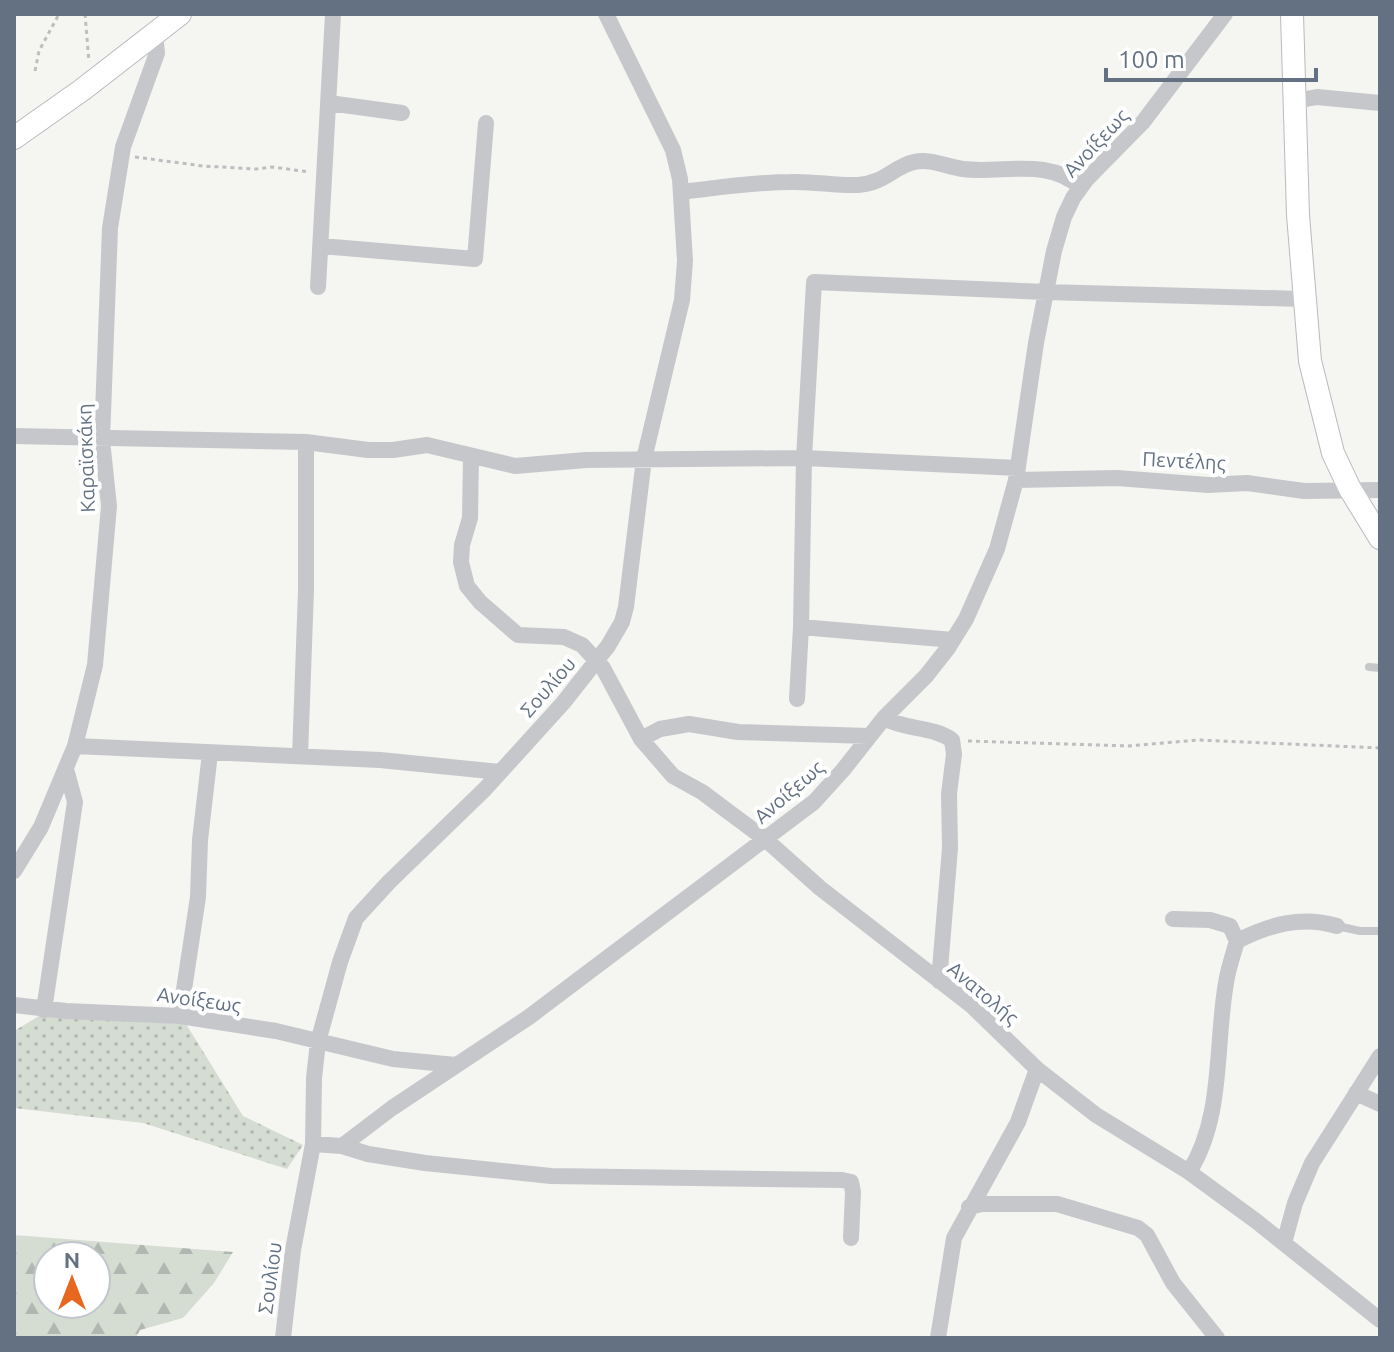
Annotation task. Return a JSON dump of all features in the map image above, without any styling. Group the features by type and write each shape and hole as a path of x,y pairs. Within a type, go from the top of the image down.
{"street":[{"path":"14,138 180,14"},
{"path":"318,287 333,14"},
{"name":"Σουλίου","path":"283,1338 293,1250 313,1144 318,1042 340,962 356,918 500,772 597,661 615,635 626,607 644,459 684,291 681,192 668,137 634,75 606,14"},
{"name":"Ανοίξεως","path":"14,1005 44,1010 180,1016 276,1031 393,1059 456,1065 529,1017 824,793 884,718 926,676 953,640 966,619 997,549 1017,474 1046,292 1064,217 1080,187 1143,122 1225,14"},
{"path":"1292,14 1303,299 1310,361 1333,453 1350,489 1380,538"},
{"name":"Καραϊσκάκη","path":"14,871 41,827 66,769 75,746 95,665 109,499 102,440 110,228 121,156 158,49 155,34"},
{"path":"1295,101 1317,97 1380,103"},
{"path":"329,103 402,113"},
{"path":"321,246 475,259 486,123"},
{"path":"681,192 781,182 870,183 910,164 926,161 963,169 1014,168 1056,172 1080,187"},
{"path":"797,699 804,458 814,282 1303,299"},
{"name":"Πεντέλης","path":"14,436 306,442 368,450 427,445 515,466 548,461 804,458 1208,485 1247,483 1320,492 1380,490"},
{"path":"300,756 306,590 306,442"},
{"path":"471,457 470,518 461,549 463,573 471,593 518,635 571,639 582,645 597,661"},
{"path":"801,627 953,640"},
{"name":"Ανατολής","path":"597,661 641,739 673,776 702,792 765,839 820,888 972,1006 1037,1069 1096,1115 1189,1172 1380,1320"},
{"path":"884,718 942,734 952,740 950,848 939,981"},
{"path":"641,739 660,729 689,724 738,732 869,736"},
{"path":"75,746 300,756 500,772"},
{"path":"180,1016 198,897 200,840 210,753"},
{"path":"44,1010 75,802 66,769"},
{"path":"1173,919 1210,920 1230,926 1237,941 1226,983 1211,1107 1201,1152 1189,1172"},
{"path":"1237,941 1281,922 1324,922 1337,926"},
{"path":"1284,1243 1295,1203 1312,1163 1380,1056"},
{"path":"342,1146 456,1065"},
{"path":"938,1338 946,1296 949,1253 958,1226 1018,1122 1037,1069"},
{"path":"1356,1093 1380,1104"},
{"path":"313,1144 342,1146 368,1154 425,1163 551,1176 842,1180 851,1182 853,1192 851,1238"},
{"path":"969,1207 982,1204 1057,1204 1138,1228 1147,1235 1173,1283 1217,1338"}],"lane":[{"path":"1369,667 1380,668"},
{"path":"1337,926 1380,931"}],"path":[{"path":"35,71 39,51 59,14"},
{"path":"85,14 90,83"},
{"path":"121,156 203,166 272,167 326,174"},
{"path":"952,740 1128,746 1198,740 1380,748"}],"green space":[{"path":"39,1016 186,1024 243,1116 303,1145 287,1169 143,1123 14,1108 14,1031"},
{"path":"14,1235 78,1240 32,1240 32,1320 112,1320 112,1243 233,1252 214,1283 183,1318 140,1330 136,1338 14,1338"}]}
